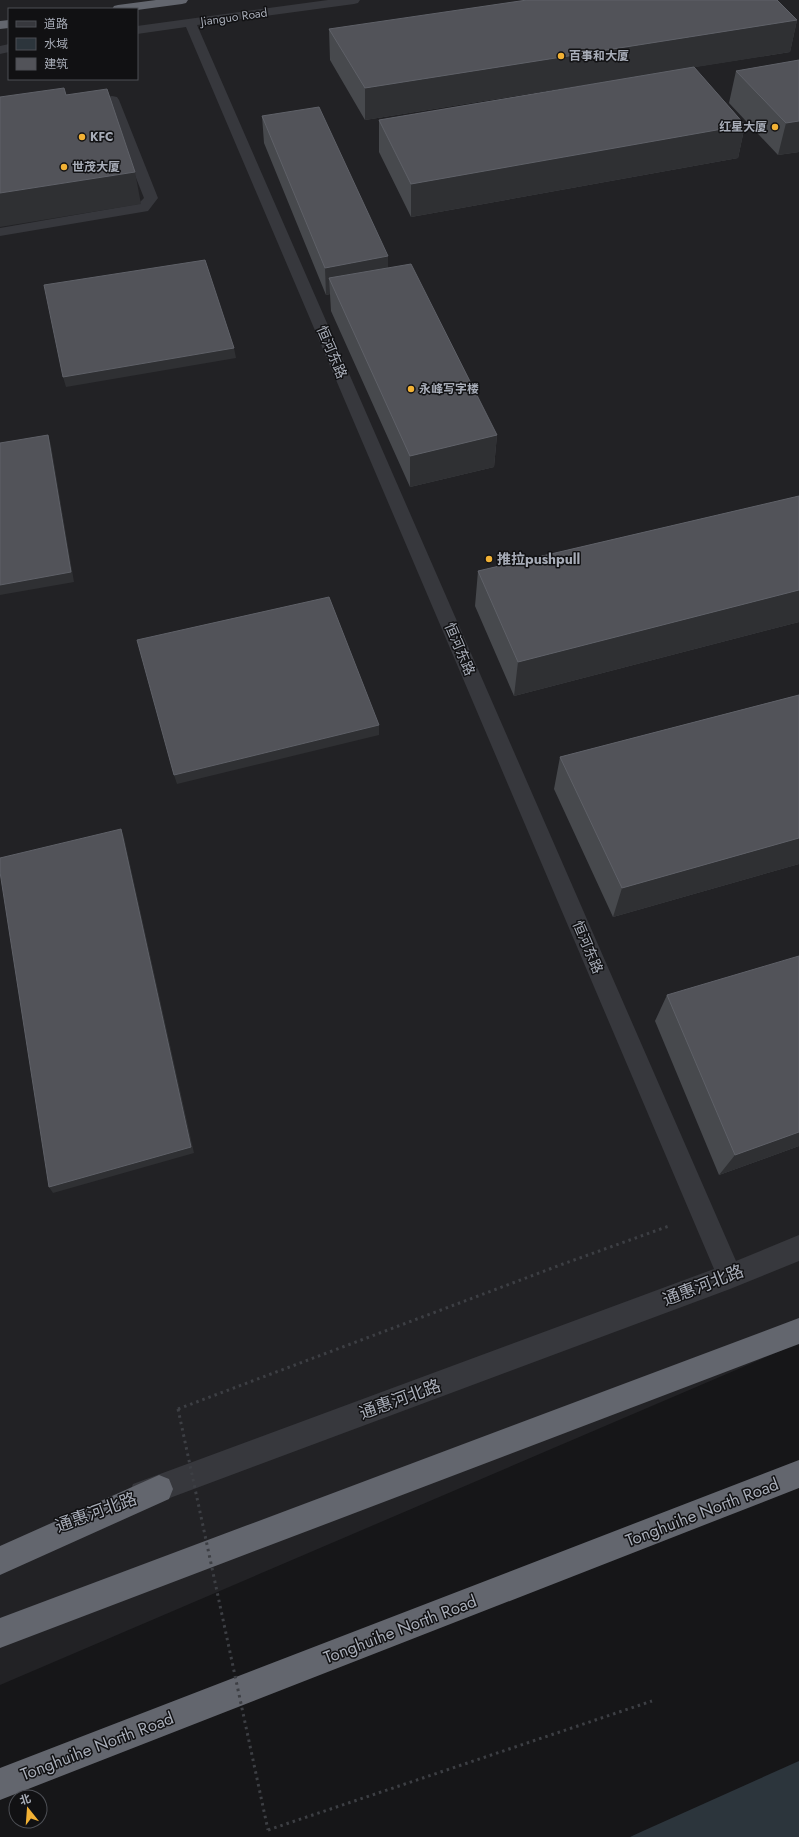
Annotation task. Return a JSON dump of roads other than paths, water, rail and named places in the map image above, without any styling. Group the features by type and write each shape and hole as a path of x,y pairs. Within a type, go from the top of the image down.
{"highway":[{"path":"125,8 182,0"},
{"path":"0,1633 799,1331"},
{"name":"Tonghuihe North Road","path":"0,1784 799,1474"},
{"path":"0,1561 159,1488"}],"street":[{"name":"Jianguo Road","path":"138,30 354,0"},
{"name":"恒河东路","path":"190,23 730,1276"},
{"path":"0,232 143,208 151,198 112,100 70,107"},
{"name":"通惠河北路","path":"0,1548 730,1276 799,1248"}],"water":[{"path":"799,1761 799,1837 630,1837 643,1831"}],"place":[{"name":"百事和大厦","path":"561,56"},
{"name":"红星大厦","path":"775,127"},
{"name":"KFC","path":"82,137"},
{"name":"世茂大厦","path":"64,167"},
{"name":"永峰写字楼","path":"411,389"},
{"name":"推拉pushpull","path":"489,559"}]}
